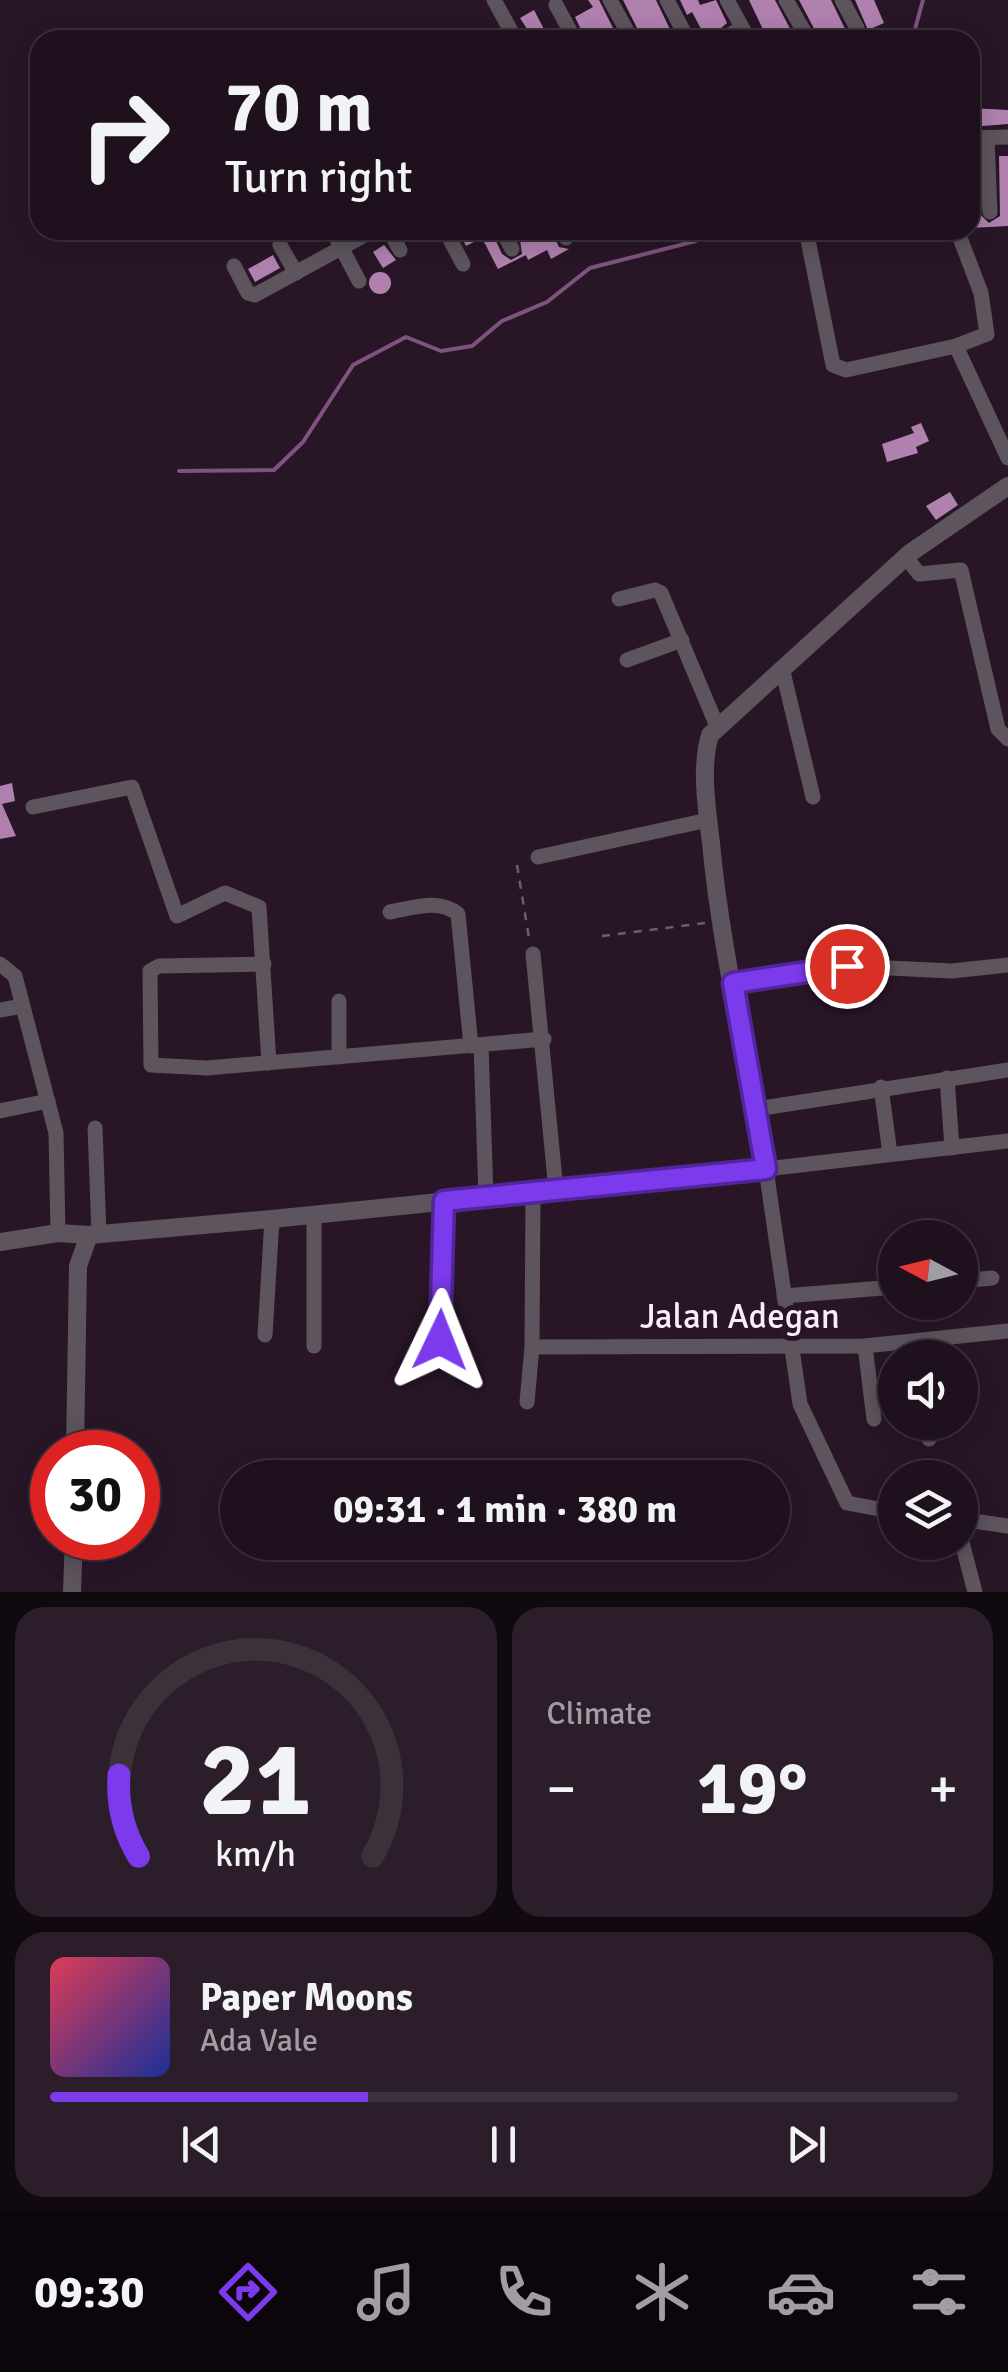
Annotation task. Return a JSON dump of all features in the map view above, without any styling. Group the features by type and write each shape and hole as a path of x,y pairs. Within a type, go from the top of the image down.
{"street":[{"path":"494,0 510,30"},
{"path":"610,0 626,30"},
{"path":"666,0 682,30"},
{"path":"726,0 744,30"},
{"path":"786,0 803,30"},
{"path":"842,0 857,28"},
{"path":"556,5 570,30"},
{"path":"980,139 1008,137"},
{"path":"980,151 990,212"},
{"path":"337,240 359,281"},
{"path":"234,266 251,295 356,240"},
{"path":"394,240 400,250"},
{"path":"450,240 463,264"},
{"path":"507,240 512,249"},
{"path":"808,240 837,369 860,368 956,346 988,332 981,293 960,240"},
{"path":"280,245 296,273"},
{"path":"956,346 1008,458"},
{"path":"878,1509 856,1506 841,1495 800,1404 756,1108 718,922 706,757 717,726 784,678 906,557 1008,486"},
{"path":"906,557 919,574 961,570 1003,734"},
{"path":"619,600 659,592 717,726"},
{"path":"627,660 682,640"},
{"path":"784,678 813,797"},
{"path":"33,807 133,787 174,913 186,916 226,893 255,904 260,910 270,1063"},
{"path":"538,856 708,820"},
{"path":"390,912 441,905 458,914 476,1045 486,1197"},
{"path":"533,954 556,1190"},
{"path":"0,964 15,976 48,1101 58,1171 58,1233"},
{"path":"264,964 159,966 150,971 148,1061 165,1069 544,1040"},
{"path":"733,983 847,966 952,971 1008,965"},
{"path":"339,1001 339,1058"},
{"path":"0,1010 22,1006"},
{"path":"756,1108 1008,1070"},
{"path":"946,1078 952,1148"},
{"path":"880,1087 890,1154"},
{"path":"0,1111 48,1101"},
{"path":"74,1430 78,1266 94,1235 96,1128"},
{"path":"0,1242 58,1233 94,1235 534,1194 1008,1141"},
{"path":"527,1402 532,1346 534,1194"},
{"path":"440,1340 444,1201"},
{"path":"314,1214 314,1346"},
{"path":"264,1335 272,1219"},
{"path":"978,1279 992,1278"},
{"path":"784,1296 878,1288"},
{"name":"Jalan Adegan","path":"964,1340 1008,1331"},
{"name":"Jalan Adegan","path":"532,1346 878,1347"},
{"path":"865,1346 874,1419"},
{"path":"978,1522 1008,1526"},
{"path":"72,1592 73,1560"},
{"path":"967,1560 976,1592"}],"path":[{"path":"518,865 533,954"},
{"path":"602,936 718,922"}],"building":[{"path":"588,0 599,0 614,30 581,30 575,17 593,7"},
{"path":"623,0 656,0 670,30 638,30"},
{"path":"680,0 698,0 700,5 716,0 727,23 719,30 702,30 692,12 687,15"},
{"path":"749,0 775,0 791,30 763,30"},
{"path":"799,0 831,0 846,30 815,30"},
{"path":"855,0 874,0 884,23 868,30"},
{"path":"534,10 544,30 528,30 520,18"},
{"path":"980,109 1008,110 1008,124 980,126"},
{"path":"999,156 1008,156 1008,226 980,227 980,214 989,223 1000,216"},
{"path":"483,240 496,240 502,254 511,260 522,254 520,240 556,240 559,247 569,249 551,259 547,250 528,260 526,255 498,269"},
{"path":"384,245 396,260 383,268 373,252"},
{"path":"273,255 280,268 255,282 248,269"},
{"path":"380,272 388,275 388,291 380,294 372,291 369,283 372,275"},
{"path":"921,423 929,441 916,447 918,453 887,462 882,444 914,433 911,427"},
{"path":"950,492 958,505 936,520 926,506"},
{"path":"12,783 15,801 2,804 16,836 0,839 0,786"}],"waterway":[{"path":"915,30 923,0"},
{"path":"179,471 274,470 303,442 353,365 406,337 441,351 472,346 502,321 547,302 590,268 697,240"}],"route":[{"path":"440,1340 444,1201 766,1169 733,983 847,966"}]}
